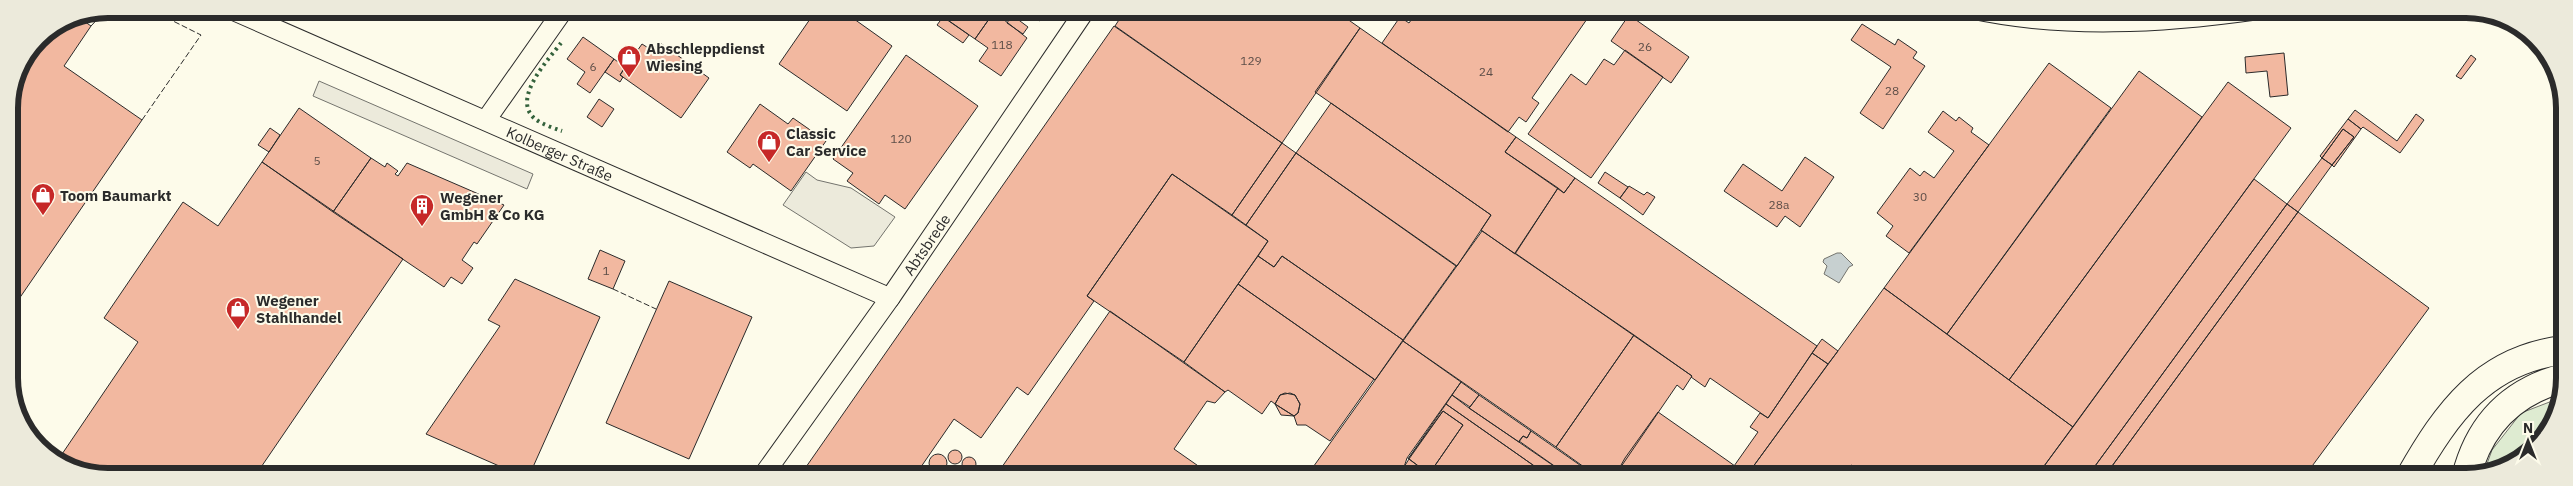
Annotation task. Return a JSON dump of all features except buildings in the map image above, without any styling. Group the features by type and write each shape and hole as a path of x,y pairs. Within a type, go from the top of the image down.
{"highway":[{"path":"2415,468 2431,440 2478,386 2498,370 2520,359 2543,352 2556,351"},
{"path":"2468,468 2470,458 2486,426 2514,400 2556,380"}],"street":[{"name":"Kolberger Straße","path":"251,18 890,298"},
{"path":"486,120 558,18"},
{"name":"Abtsbrede","path":"768,468 890,298 1080,18"},
{"path":"2031,18 2124,22 2178,18"}],"green space":[{"path":"2552,401 2546,418 2537,433 2525,446 2500,462 2486,466 2492,450 2521,413"}],"shaded area":[{"path":"2384,18 2400,18 2384,20"},
{"path":"319,81 533,174 527,189 313,96"},
{"path":"806,172 817,180 851,188 895,217 874,246 851,248 783,205"},
{"path":"1841,253 1853,265 1849,267 1839,283 1824,274 1827,266 1823,262 1824,259"}],"hedge":[{"path":"561,43 534,79 527,100 528,110 534,118 562,131"}],"fence":[{"path":"91,26 99,18"},
{"path":"142,120 201,35 167,18"},
{"path":"613,289 656,309"}],"place":[{"name":"Abschleppdienst Wiesing","path":"629,78"},
{"name":"Classic Car Service","path":"769,163"},
{"name":"Toom Baumarkt","path":"43,216"},
{"name":"Wegener GmbH & Co KG","path":"422,227"},
{"name":"Wegener Stahlhandel","path":"238,330"}]}
